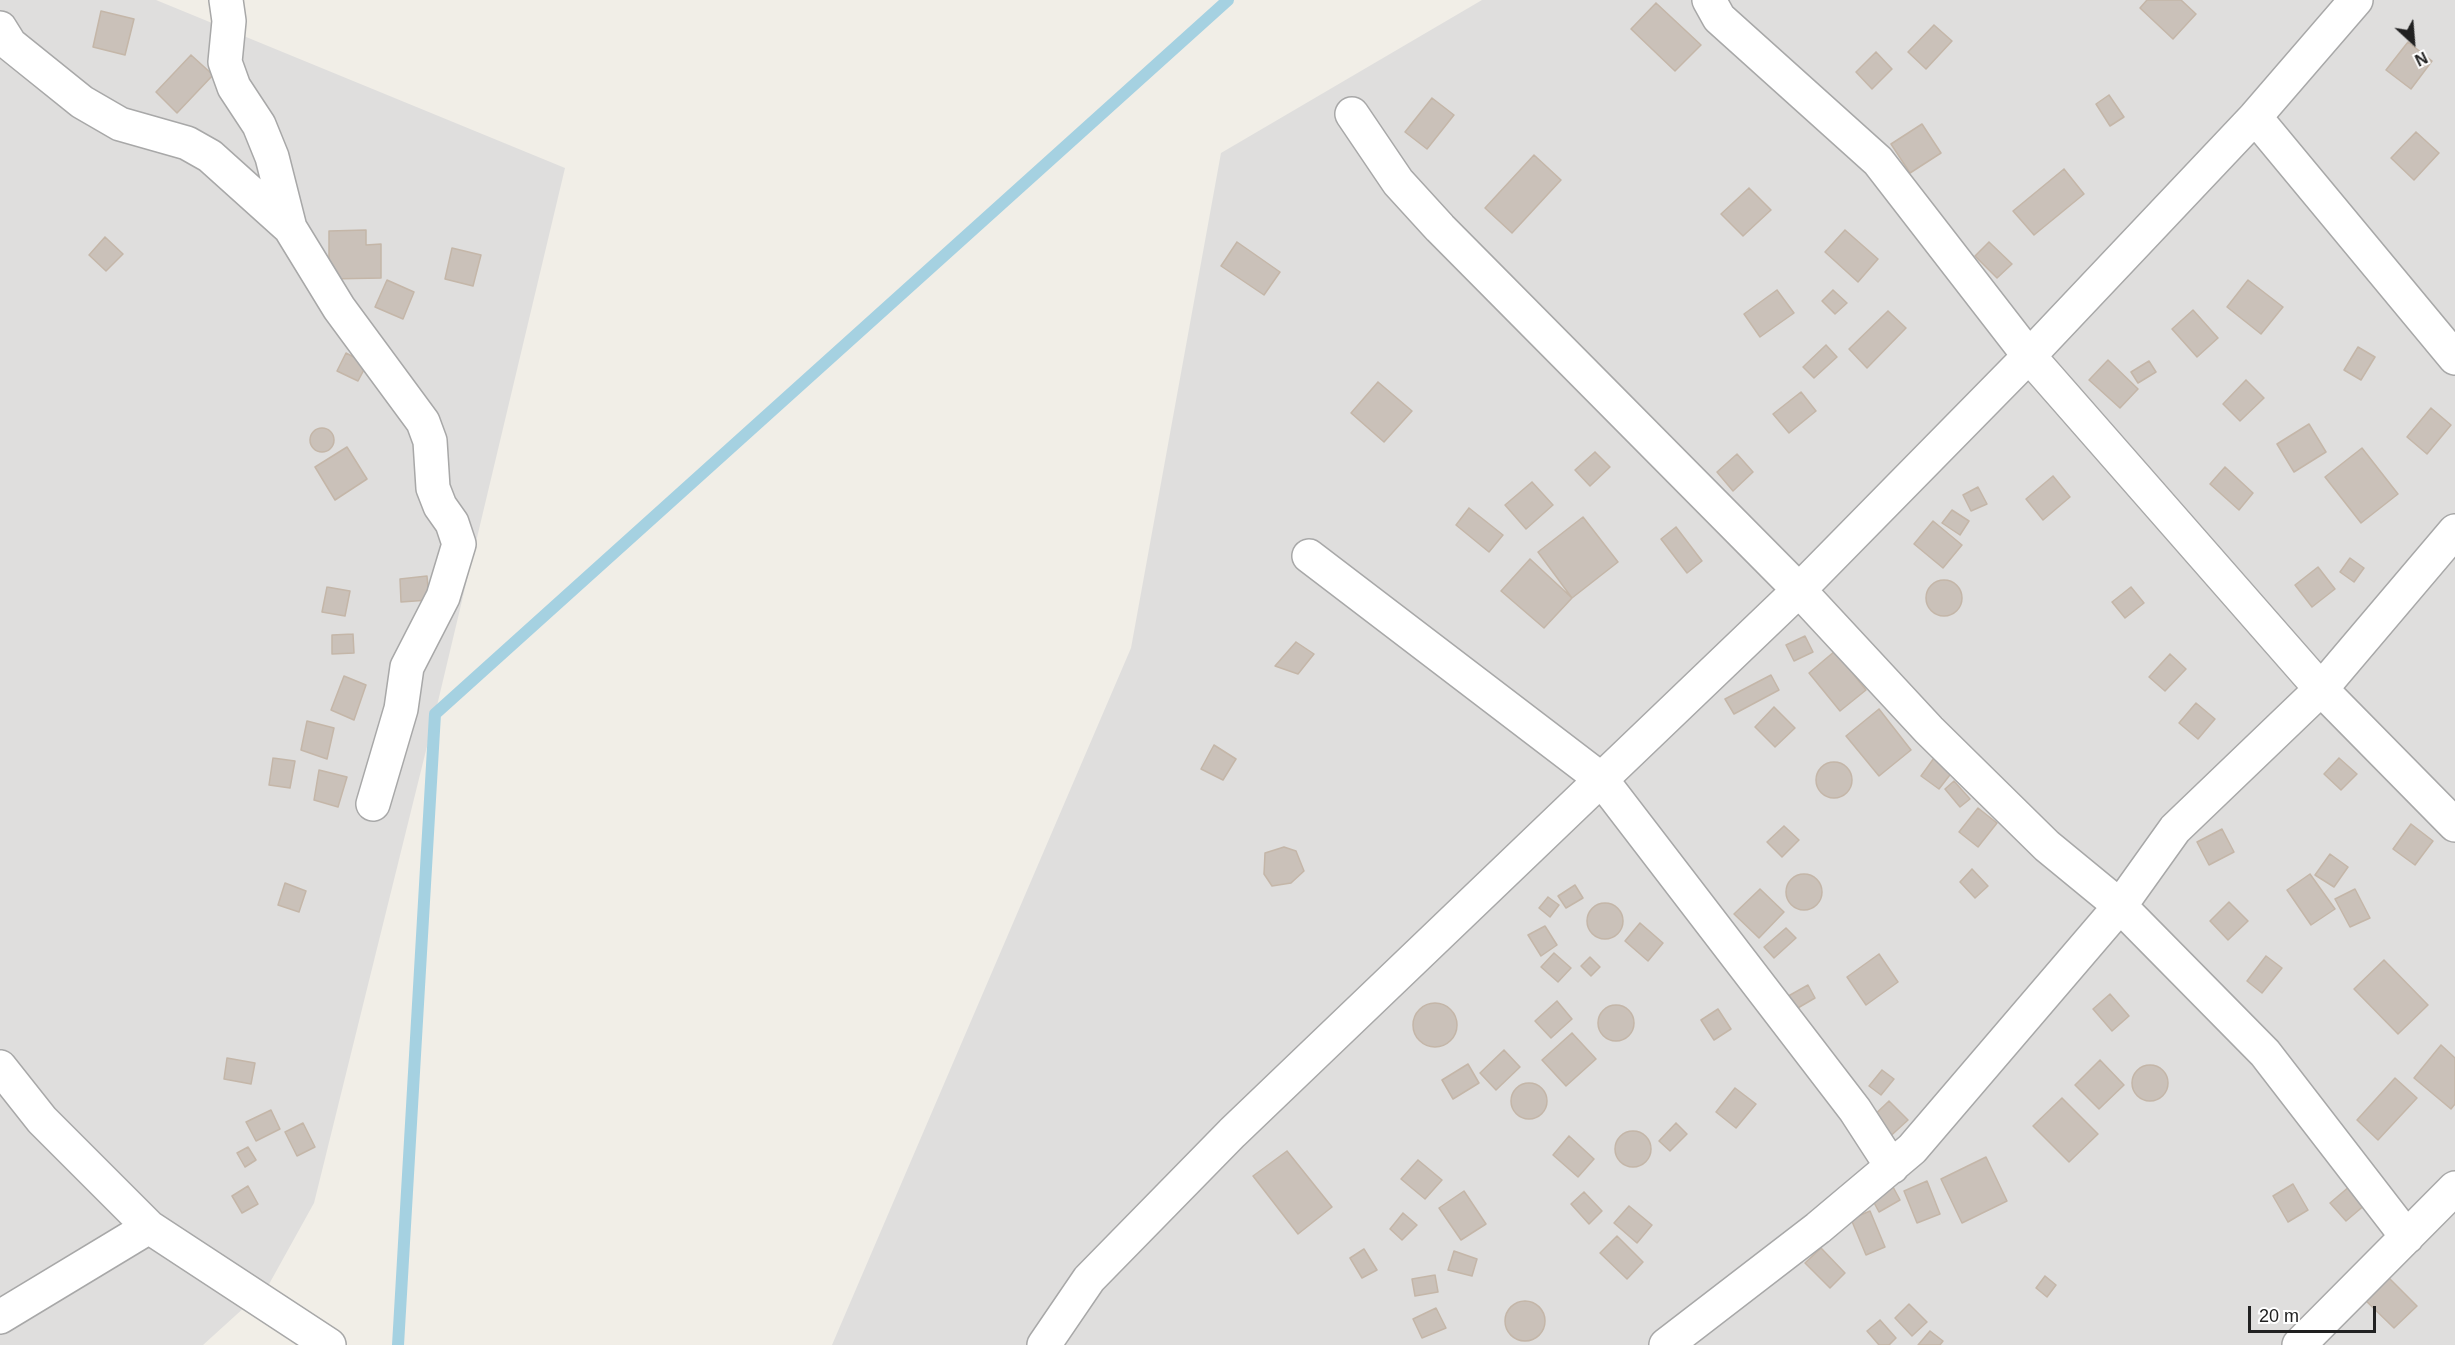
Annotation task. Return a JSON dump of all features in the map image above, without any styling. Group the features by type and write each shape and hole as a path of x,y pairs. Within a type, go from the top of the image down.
{"street":[{"path":"226,0 229,21 225,62 234,87 259,125 272,157 290,228"},
{"path":"1709,0 1719,18 1878,161 2029,356 2321,689 2455,825"},
{"path":"1044,1345 1089,1279 1232,1133 1799,590 2029,356 2255,117 2356,0"},
{"path":"0,28 10,44 82,102 120,124 187,143 210,156 290,228 339,308 423,422 430,441 433,488 440,506 452,523 459,544 443,597 407,667 401,710 373,804"},
{"path":"1352,114 1398,182 1440,228 1799,590 1929,730 2047,846 2120,906 2265,1053 2407,1237"},
{"path":"2255,117 2455,358"},
{"path":"1666,1345 1818,1228 1912,1149 2120,906 2175,829 2321,689 2455,531"},
{"path":"1309,556 1601,779 1855,1110 1892,1167"},
{"path":"0,1067 42,1120 149,1227 329,1345"},
{"path":"2299,1345 2455,1188"},
{"path":"0,1317 149,1227"}],"shaded area":[{"path":"0,0 156,0 565,168 435,714 314,1203 268,1286 203,1345 0,1345"},
{"path":"1482,0 2455,0 2455,1345 832,1345 1131,648 1221,153"}],"building":[{"path":"2147,0 2181,0 2196,14 2173,39 2140,8"},
{"path":"1656,3 1701,45 1675,71 1631,29"},
{"path":"101,11 134,19 125,55 93,47"},
{"path":"1934,25 1952,41 1926,69 1908,52"},
{"path":"2408,42 2432,61 2411,89 2386,70"},
{"path":"1876,52 1892,69 1872,89 1856,72"},
{"path":"191,55 213,75 177,113 156,92"},
{"path":"2109,95 2124,117 2110,126 2096,104"},
{"path":"1432,98 1454,115 1427,149 1405,132"},
{"path":"1922,124 1941,153 1910,173 1891,144"},
{"path":"2416,132 2439,153 2414,180 2391,158"},
{"path":"1534,155 1561,180 1512,233 1485,208"},
{"path":"2064,169 2084,194 2034,235 2013,211"},
{"path":"1749,188 1771,210 1743,236 1721,214"},
{"path":"366,230 366,245 381,244 381,278 329,279 329,231"},
{"path":"1845,230 1878,259 1858,282 1825,252"},
{"path":"105,237 123,254 106,271 89,255"},
{"path":"1237,242 1280,272 1264,295 1221,266"},
{"path":"1989,242 2012,264 1997,278 1975,256"},
{"path":"452,248 481,255 473,286 445,279"},
{"path":"387,280 414,292 403,319 375,307"},
{"path":"2248,280 2283,307 2261,334 2227,307"},
{"path":"1777,290 1794,313 1760,337 1744,314"},
{"path":"1833,290 1847,303 1835,314 1822,301"},
{"path":"2193,310 2218,338 2197,357 2172,329"},
{"path":"1888,311 1906,328 1867,368 1849,349"},
{"path":"1826,345 1837,357 1814,378 1803,367"},
{"path":"2358,347 2375,357 2361,380 2344,370"},
{"path":"346,353 367,364 358,381 337,371"},
{"path":"2108,360 2138,389 2120,408 2089,380"},
{"path":"2149,361 2156,372 2138,383 2131,372"},
{"path":"2246,380 2264,398 2240,421 2223,404"},
{"path":"1378,382 1412,411 1384,442 1351,413"},
{"path":"1801,392 1816,411 1789,433 1773,414"},
{"path":"2431,408 2451,425 2427,454 2407,437"},
{"path":"2309,424 2326,452 2294,472 2277,444"},
{"path":"322,428 327,429 333,435 333,445 327,451 322,452 317,451 311,445 310,440 311,435 317,429"},
{"path":"347,447 367,479 335,500 315,467"},
{"path":"2362,448 2398,494 2361,523 2325,477"},
{"path":"1595,452 1610,467 1590,486 1575,470"},
{"path":"1737,454 1753,472 1733,491 1717,472"},
{"path":"2225,467 2253,493 2239,510 2210,484"},
{"path":"2053,476 2070,497 2043,520 2026,499"},
{"path":"1532,482 1553,505 1526,529 1505,505"},
{"path":"1978,487 1987,504 1971,511 1963,495"},
{"path":"1469,508 1503,535 1489,552 1456,525"},
{"path":"1952,510 1969,521 1960,535 1942,523"},
{"path":"1583,517 1618,562 1572,598 1538,552"},
{"path":"1933,521 1962,545 1943,568 1914,544"},
{"path":"1676,527 1702,561 1687,573 1661,539"},
{"path":"2350,558 2364,568 2354,582 2340,572"},
{"path":"1530,559 1572,598 1544,628 1501,591"},
{"path":"2318,567 2335,589 2312,607 2295,585"},
{"path":"427,576 429,600 401,602 400,579"},
{"path":"1944,580 1956,586 1962,598 1956,610 1944,616 1932,610 1926,598 1932,586"},
{"path":"327,587 350,591 345,616 322,612"},
{"path":"2131,587 2144,603 2125,618 2112,602"},
{"path":"353,634 354,653 332,654 332,635"},
{"path":"1805,636 1813,652 1794,661 1786,645"},
{"path":"1296,642 1314,654 1298,674 1275,666"},
{"path":"1835,651 1866,690 1840,711 1809,673"},
{"path":"2170,654 2186,669 2165,691 2149,677"},
{"path":"1771,675 1779,690 1734,714 1725,699"},
{"path":"344,676 366,685 354,720 331,710"},
{"path":"2196,703 2215,719 2198,739 2179,723"},
{"path":"1774,707 1795,728 1775,747 1755,727"},
{"path":"1879,709 1911,750 1879,776 1846,736"},
{"path":"307,721 334,728 327,759 301,750"},
{"path":"1214,745 1236,759 1223,780 1201,769"},
{"path":"273,758 295,761 290,788 269,785"},
{"path":"1934,758 1953,771 1939,789 1921,776"},
{"path":"2339,758 2357,774 2341,790 2324,774"},
{"path":"1834,762 1847,767 1852,780 1847,793 1834,798 1821,793 1816,780 1821,767"},
{"path":"319,770 347,777 338,807 314,800"},
{"path":"1954,781 1970,799 1960,807 1945,789"},
{"path":"1978,808 1997,823 1978,847 1959,832"},
{"path":"2411,824 2433,841 2415,865 2393,849"},
{"path":"1784,826 1799,840 1782,857 1767,842"},
{"path":"2222,829 2234,852 2209,865 2197,842"},
{"path":"1284,847 1296,851 1304,871 1291,883 1272,886 1264,874 1265,853"},
{"path":"2330,854 2348,867 2334,887 2315,875"},
{"path":"1972,869 1988,886 1975,898 1960,882"},
{"path":"1804,874 1817,879 1822,892 1817,905 1804,910 1791,905 1786,892 1791,879"},
{"path":"2310,874 2335,909 2311,925 2287,890"},
{"path":"285,883 306,891 299,912 278,905"},
{"path":"1575,885 1583,898 1566,908 1558,896"},
{"path":"1760,889 1784,912 1759,938 1734,914"},
{"path":"2355,889 2370,918 2350,927 2335,899"},
{"path":"1548,897 1559,905 1550,917 1539,908"},
{"path":"2229,902 2248,921 2228,940 2210,921"},
{"path":"1605,903 1618,908 1623,921 1618,934 1605,939 1592,934 1587,921 1592,908"},
{"path":"1640,923 1663,943 1648,961 1625,941"},
{"path":"1545,926 1557,945 1541,956 1528,935"},
{"path":"1786,928 1796,938 1774,958 1764,947"},
{"path":"1554,953 1571,968 1558,982 1541,967"},
{"path":"1879,954 1898,982 1866,1005 1847,977"},
{"path":"2266,956 2282,968 2262,993 2247,981"},
{"path":"1590,957 1600,967 1591,976 1581,966"},
{"path":"2384,960 2428,1005 2398,1034 2354,989"},
{"path":"1808,985 1815,998 1791,1012 1783,999"},
{"path":"2110,994 2129,1016 2112,1031 2093,1009"},
{"path":"1557,1001 1572,1019 1551,1038 1535,1021"},
{"path":"1435,1003 1451,1009 1457,1025 1451,1041 1435,1047 1419,1041 1413,1025 1419,1009"},
{"path":"1616,1005 1629,1010 1634,1023 1629,1036 1616,1041 1603,1036 1598,1023 1603,1010"},
{"path":"1718,1009 1731,1029 1714,1040 1701,1020"},
{"path":"1572,1033 1596,1059 1566,1086 1542,1060"},
{"path":"2441,1045 2455,1058 2455,1104 2451,1109 2414,1078"},
{"path":"1504,1050 1520,1067 1496,1090 1480,1073"},
{"path":"227,1058 255,1063 251,1084 224,1079"},
{"path":"2100,1060 2124,1085 2099,1109 2075,1085"},
{"path":"1468,1064 1479,1083 1453,1099 1442,1080"},
{"path":"2150,1065 2163,1070 2168,1083 2163,1096 2150,1101 2137,1096 2132,1083 2137,1070"},
{"path":"1882,1070 1894,1079 1881,1095 1869,1086"},
{"path":"2395,1078 2417,1098 2378,1140 2357,1120"},
{"path":"1529,1083 1542,1088 1547,1101 1542,1114 1529,1119 1516,1114 1511,1101 1516,1088"},
{"path":"1735,1088 1756,1104 1736,1128 1716,1112"},
{"path":"2062,1098 2098,1134 2069,1162 2033,1126"},
{"path":"1889,1101 1908,1120 1884,1142 1866,1123"},
{"path":"271,1110 280,1129 256,1141 246,1122"},
{"path":"303,1123 315,1147 297,1156 285,1132"},
{"path":"1676,1123 1687,1134 1670,1151 1659,1141"},
{"path":"1633,1131 1646,1136 1651,1149 1646,1162 1633,1167 1620,1162 1615,1149 1620,1136"},
{"path":"1569,1136 1594,1159 1578,1177 1553,1155"},
{"path":"248,1147 256,1160 245,1167 237,1153"},
{"path":"1287,1151 1332,1207 1298,1234 1253,1176"},
{"path":"1986,1157 2007,1201 1962,1223 1941,1179"},
{"path":"1418,1160 1442,1180 1425,1199 1401,1179"},
{"path":"1927,1181 1940,1214 1917,1223 1904,1191"},
{"path":"2293,1184 2308,1210 2288,1222 2273,1196"},
{"path":"1892,1185 1900,1200 1879,1212 1871,1197"},
{"path":"248,1186 258,1204 242,1213 232,1196"},
{"path":"2350,1186 2366,1204 2346,1221 2330,1203"},
{"path":"1464,1191 1486,1224 1461,1240 1439,1208"},
{"path":"1584,1192 1602,1211 1589,1224 1571,1204"},
{"path":"1629,1206 1652,1225 1637,1243 1614,1223"},
{"path":"1870,1211 1885,1247 1866,1255 1851,1219"},
{"path":"1403,1213 1417,1225 1402,1240 1390,1229"},
{"path":"1617,1236 1643,1262 1627,1279 1600,1253"},
{"path":"1821,1248 1845,1273 1830,1288 1805,1263"},
{"path":"1364,1249 1377,1270 1362,1278 1350,1258"},
{"path":"1454,1251 1477,1259 1472,1276 1448,1270"},
{"path":"2385,1274 2417,1306 2394,1328 2362,1297"},
{"path":"1435,1275 1438,1292 1415,1296 1412,1279"},
{"path":"2045,1276 2056,1285 2047,1297 2036,1288"},
{"path":"1525,1301 1539,1307 1545,1321 1539,1335 1525,1341 1511,1335 1505,1321 1511,1307"},
{"path":"1909,1304 1927,1322 1912,1336 1895,1318"},
{"path":"1436,1308 1446,1328 1422,1338 1413,1319"},
{"path":"1880,1320 1896,1338 1889,1345 1879,1345 1867,1331"},
{"path":"1930,1331 1943,1341 1940,1345 1918,1345"}],"waterway":[{"path":"398,1345 435,714 1228,0"}]}
